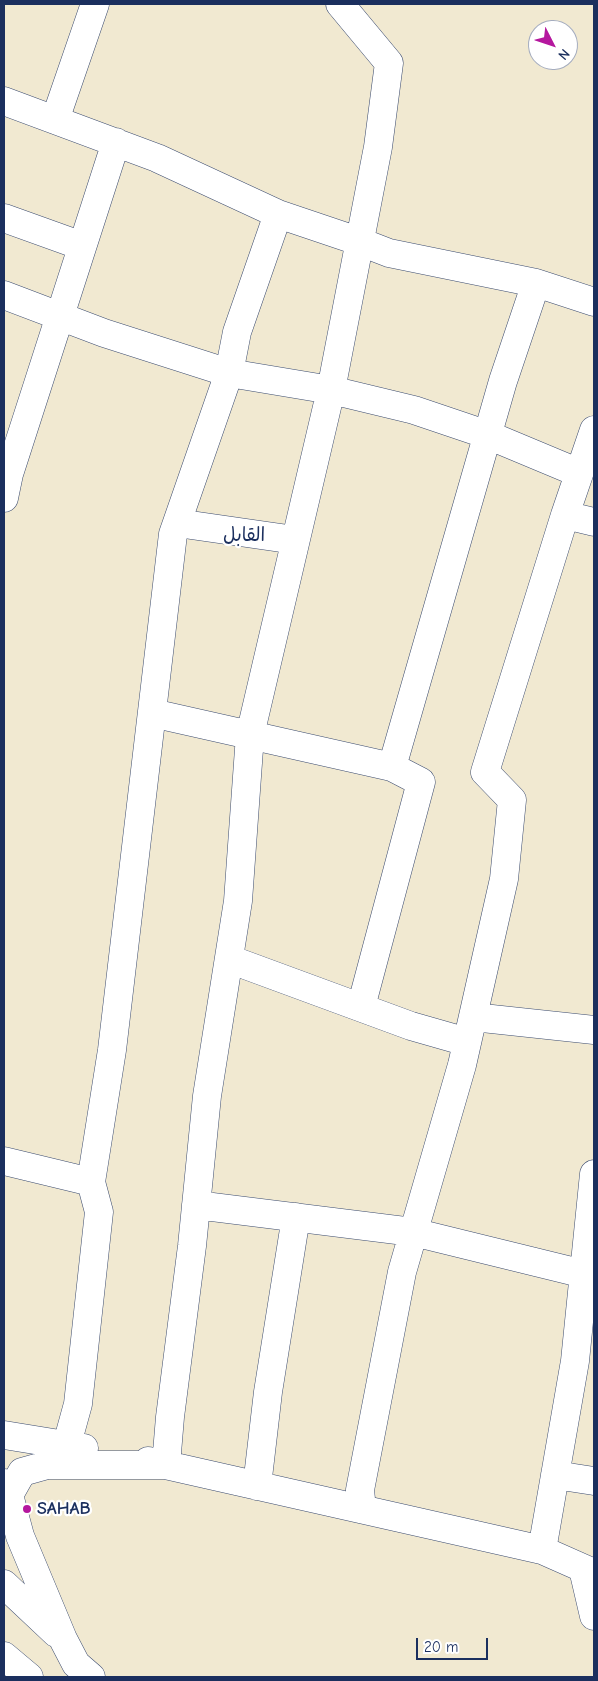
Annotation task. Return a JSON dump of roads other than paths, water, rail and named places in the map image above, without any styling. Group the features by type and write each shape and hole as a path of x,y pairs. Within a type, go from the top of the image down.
{"street":[{"path":"55,120 95,4"},
{"path":"166,1465 207,1096 238,901 250,735 331,390 358,241 378,147 389,63 340,4"},
{"path":"4,101 157,158 278,214 389,253 536,283 594,302"},
{"path":"4,498 9,474 116,142"},
{"path":"67,1444 78,1404 99,1212 91,1182 112,1050 173,534 229,373 237,332 278,214"},
{"path":"4,218 82,246"},
{"path":"392,766 504,381 536,283"},
{"path":"4,295 104,333 229,373 331,390 414,410 488,435 579,473"},
{"path":"362,1510 360,1490 402,1272 459,1074 504,879 512,800 485,772 565,515 594,430"},
{"path":"565,515 594,522"},
{"path":"177,523 295,540"},
{"path":"152,713 392,766 421,782 361,1008"},
{"path":"229,959 411,1026 470,1030 594,1030"},
{"path":"4,1161 91,1182"},
{"path":"542,1550 555,1475 584,1364 584,1274 594,1174"},
{"path":"196,1204 413,1232 584,1274"},
{"path":"257,1486 268,1392 296,1217"},
{"path":"4,1435 67,1444 166,1465 542,1550 589,1571 594,1616"},
{"path":"83,1671 63,1639 20,1536 6,1489 22,1472 47,1465 166,1465"},
{"path":"555,1475 594,1481"},
{"path":"4,1584 63,1639"},
{"path":"4,1656 29,1677"}],"place":[{"name":"SAHAB","path":"27,1509"}],"district":[{"name":"القابل","path":"244,536"}]}
